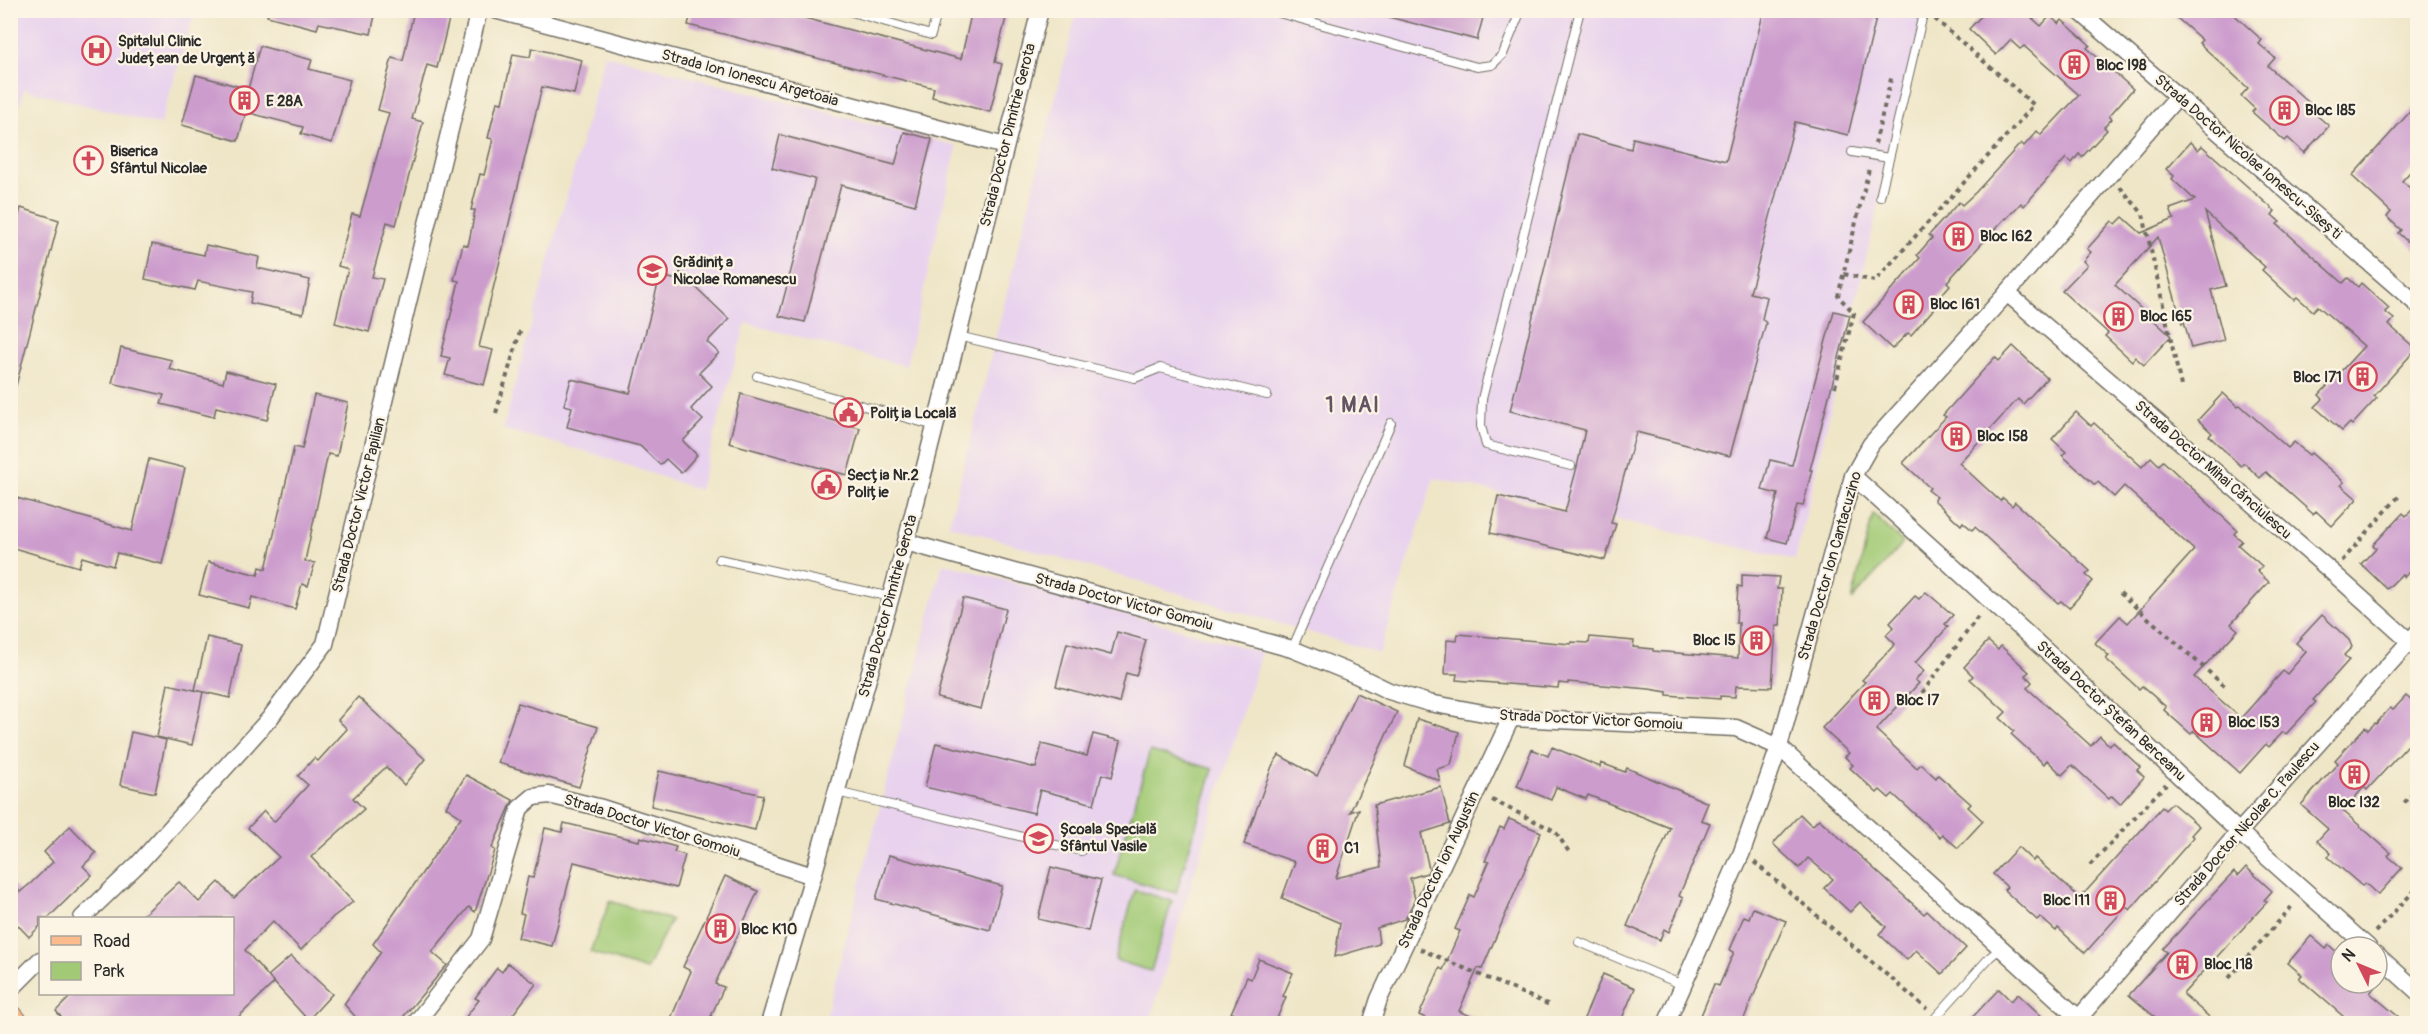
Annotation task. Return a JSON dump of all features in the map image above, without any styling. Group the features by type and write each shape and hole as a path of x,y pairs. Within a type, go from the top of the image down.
{"main road":[{"path":"10,1018 15,1023"}],"street":[{"name":"Strada Doctor Victor Papilian","path":"83,917 138,864 270,718 325,644 479,10"},
{"name":"Strada Ion Ionescu Argetoaia","path":"495,10 1005,146"},
{"name":"Strada Doctor Dimitrie Gerota","path":"769,1023 837,792 906,542 1040,10"},
{"name":"Strada Doctor Nicolae Ionescu-Sisești","path":"2078,10 2418,305"},
{"name":"Strada Doctor Ion Cantacuzino","path":"1666,1023 1742,852 1779,747 1853,476 1870,444 2007,293 2178,96"},
{"name":"Strada Doctor Mihai Cănciulescu","path":"2007,293 2332,573 2415,641"},
{"name":"Strada Doctor Ștefan Berceanu","path":"1853,476 2177,772 2239,832 2355,935"},
{"name":"Strada Doctor Victor Gomoiu","path":"906,542 1292,649 1389,691 1429,704 1511,718 1736,728 1779,747 2082,1021"},
{"name":"Strada Doctor Nicolae C. Paulescu","path":"2082,1021 2239,832 2415,641"},
{"name":"Strada Doctor Ion Augustin","path":"1371,1023 1378,999 1511,718"},
{"name":"Strada Doctor Victor Gomoiu","path":"415,1023 481,939 520,808 533,797 549,795 602,808 813,876"},
{"path":"10,990 39,961"},
{"path":"2389,966 2418,992"}],"lane":[{"path":"845,10 931,35 938,10"},
{"path":"1268,10 1477,67 1492,65 1503,54 1521,10"},
{"path":"1571,466 1486,445 1481,426 1482,399 1580,10"},
{"path":"1880,197 1924,10"},
{"path":"1852,152 1888,158"},
{"path":"958,336 1135,378 1160,368 1268,395"},
{"path":"758,376 935,426"},
{"path":"1292,649 1390,423"},
{"path":"719,558 891,597"},
{"path":"837,792 1081,851"},
{"path":"1579,942 1683,985"},
{"path":"1934,1020 1990,957 2002,947"}],"path":[{"path":"1844,274 1875,281 2034,105 1935,18"},
{"path":"2110,175 2143,214 2181,386"},
{"path":"496,413 521,328"},
{"path":"2332,573 2400,495"},
{"path":"2120,593 2227,688"},
{"path":"1922,693 1990,600"},
{"path":"2090,865 2177,772"},
{"path":"2404,802 2418,788"},
{"path":"1476,791 1555,831 1569,852"},
{"path":"1742,852 1934,1020"},
{"path":"2375,935 2418,887"},
{"path":"2229,978 2306,890"},
{"path":"1405,943 1552,1006"}],"shaded area":[{"name":"Spitalul Clinic Județean de Urgență","path":"11,10 195,11 160,125 24,89 11,135"},
{"path":"1077,11 1924,11 1795,560 1434,478 1379,653 949,525"},
{"path":"605,55 957,146 906,366 746,323 699,490 595,454 503,429"},
{"name":"Școala Specială Sfântul Vasile","path":"943,563 1261,652 1149,1023 824,1024"}],"green space":[{"path":"1873,514 1903,543 1852,600"},
{"path":"1150,751 1213,769 1176,893 1114,875"},
{"path":"1135,890 1172,901 1151,971 1115,960"},
{"path":"610,901 671,920 646,970 590,952"}],"building":[{"path":"268,10 376,10 371,34 319,23 317,29 267,16"},
{"path":"414,10 430,10 450,15 437,68 427,65 412,119 423,122 396,225 387,222 372,277 383,279 369,332 335,323 348,269 338,266 352,214 360,216 389,113 378,110 392,58 403,61"},
{"path":"692,10 774,10 961,59 972,10 1008,10 995,62 1002,64 990,112 932,97 934,88 688,25"},
{"path":"1386,10 1485,10 1477,40 1385,16"},
{"path":"1764,10 1878,10 1848,135 1795,122 1750,293 1767,297 1762,319 1766,323 1730,456 1636,432 1611,523 1616,524 1605,560 1490,533 1498,496 1565,512 1577,467 1585,430 1510,411 1577,134 1631,149 1633,138 1726,161"},
{"path":"1987,10 2023,10 2041,26 2050,16 2059,24 2062,20 2090,45 2087,48 2133,89 2109,116 2112,119 2104,127 2107,130 2082,157 2079,154 2072,163 2066,158 2024,206 2021,203 2005,218 1947,282 1950,285 1937,300 1939,303 1911,335 1908,333 1892,349 1863,322 1920,258 1917,255 1932,238 1929,235 1959,202 1962,205 1976,192 2021,143 2024,146 2037,131 2041,135 2079,95 2024,46 2020,49 2010,40 1996,55 1969,29"},
{"path":"2168,10 2229,10 2262,40 2259,44 2275,58 2268,66 2316,109 2313,112 2329,126 2304,153 2288,138 2285,141 2252,112 2255,109 2241,96 2248,88 2199,43 2202,40"},
{"name":"E 28A","path":"260,46 312,60 309,69 350,80 332,143 301,134 303,127 246,112 238,141 182,125 196,75 248,89"},
{"path":"532,48 582,60 574,94 542,87 479,347 493,350 484,385 445,375 450,358 441,356 459,281 454,280 463,244 468,246 475,210 471,210 480,174 484,175 493,139 488,138 497,102 502,103 513,54 530,57"},
{"path":"2418,103 2418,163 2402,181 2418,195 2418,251 2398,233 2401,230 2387,217 2391,212 2352,176"},
{"path":"904,132 932,139 915,205 841,185 805,322 779,316 815,179 772,168 780,135 895,165"},
{"path":"2190,142 2198,150 2202,146 2275,211 2272,215 2280,222 2277,224 2343,283 2348,278 2358,287 2361,283 2389,308 2385,312 2394,319 2389,325 2416,349 2374,396 2377,398 2352,425 2350,423 2342,431 2315,407 2323,399 2319,395 2364,346 2318,306 2313,311 2297,297 2294,300 2262,270 2265,267 2205,212 2226,286 2211,290 2224,340 2191,348 2158,237 2115,285 2171,336 2144,365 2135,357 2132,361 2105,336 2108,333 2062,291 2087,265 2083,261 2091,252 2087,249 2112,221 2116,224 2123,217 2141,233 2174,219 2170,209 2195,200 2172,179 2174,176 2166,169"},
{"path":"21,208 59,220 16,386 10,385 10,248"},
{"path":"152,244 204,255 206,245 259,257 257,268 310,280 303,314 250,303 252,292 198,281 195,290 145,279"},
{"path":"680,272 729,319 707,342 719,353 699,373 712,386 691,409 703,420 683,441 697,455 681,473 666,459 660,465 640,446 567,427 572,407 564,405 571,379 630,393 660,276 678,280"},
{"path":"1834,311 1850,315 1810,470 1812,470 1803,506 1797,505 1787,543 1767,538 1778,494 1762,490 1770,460 1792,465"},
{"path":"2013,346 2047,378 2023,404 2018,399 1959,463 2000,501 2003,498 2012,506 2015,502 2090,571 2086,575 2093,581 2069,608 2061,601 2058,603 1975,527 1972,530 1963,522 1961,525 1934,500 1937,497 1928,490 1930,488 1903,463 1946,417 1943,415 1995,357 1999,361"},
{"path":"121,348 172,360 169,369 223,383 226,371 276,384 267,420 216,407 214,417 161,404 164,395 112,383"},
{"path":"2223,393 2238,407 2240,405 2288,448 2294,442 2309,455 2311,453 2344,482 2341,485 2357,499 2332,526 2316,511 2313,514 2266,472 2260,478 2244,463 2241,466 2209,436 2212,433 2198,420"},
{"path":"741,394 860,428 847,475 729,443"},
{"path":"314,395 348,403 337,456 328,454 305,561 315,563 308,586 302,584 295,609 252,597 249,608 199,595 208,562 258,575 260,567 266,569 294,447 302,449"},
{"path":"2076,412 2091,426 2094,423 2142,467 2151,457 2159,465 2163,461 2237,530 2234,534 2242,541 2238,545 2262,566 2257,571 2269,582 2231,624 2238,630 2194,677 2241,718 2283,671 2287,674 2306,652 2296,643 2322,615 2349,640 2352,647 2344,655 2349,660 2313,700 2316,702 2286,734 2283,732 2269,747 2266,744 2240,773 2194,731 2191,734 2142,686 2139,689 2106,659 2109,656 2095,643 2120,616 2128,623 2194,550 2124,486 2114,497 2098,482 2095,485 2062,455 2066,452 2052,439"},
{"path":"149,459 185,468 162,564 117,553 113,566 82,557 79,567 10,547 10,496 132,531"},
{"path":"2418,504 2418,563 2404,577 2402,574 2387,589 2361,564 2376,548 2373,545 2403,513 2406,516"},
{"path":"1742,575 1779,577 1777,589 1782,589 1780,626 1776,626 1772,687 1736,686 1735,697 1720,696 1720,699 1667,695 1667,692 1649,689 1568,682 1568,684 1559,683 1558,688 1456,680 1457,674 1445,674 1447,640 1457,641 1458,634 1571,644 1572,642 1589,643 1590,637 1634,641 1633,647 1653,649 1653,651 1738,658 1737,602 1738,586 1742,587"},
{"path":"1926,592 1953,615 1945,624 1948,627 1915,663 1924,671 1915,680 1919,683 1876,730 1917,768 1921,764 1936,778 1938,775 1971,804 1968,807 1983,821 1958,848 1942,834 1940,837 1893,794 1889,798 1880,790 1877,793 1850,768 1853,765 1845,757 1849,753 1822,728 1865,682 1862,680 1895,644 1886,635 1894,627 1890,623 1915,596 1919,599"},
{"path":"963,598 1006,609 981,709 937,698"},
{"path":"1117,632 1146,640 1136,676 1126,673 1119,703 1056,686 1067,643 1111,655"},
{"path":"207,637 241,645 230,698 195,690"},
{"path":"1988,641 1998,650 2001,646 2029,672 2025,675 2032,682 2027,688 2091,746 2100,736 2109,745 2113,742 2140,767 2137,770 2144,777 2120,804 2112,796 2109,799 2072,765 2062,775 2047,760 2044,764 2011,734 2014,731 2000,718 2006,712 1970,679 1973,676 1964,667"},
{"path":"168,684 203,692 192,745 157,737"},
{"path":"1356,693 1397,712 1350,812 1359,809 1336,878 1381,867 1374,805 1441,787 1450,824 1421,833 1429,869 1427,873 1410,878 1415,899 1405,919 1377,928 1379,944 1335,957 1340,923 1282,898 1295,862 1244,844 1272,766 1279,755 1317,776"},
{"path":"2406,696 2418,706 2418,734 2367,790 2364,787 2343,811 2391,853 2388,856 2402,868 2378,895 2365,883 2362,886 2328,857 2331,853 2317,841 2328,829 2301,805 2338,763 2335,760 2365,727 2368,730 2376,724 2390,708 2393,710"},
{"path":"358,697 425,759 404,785 386,767 353,798 364,809 311,857 353,902 333,917 301,950 273,921 245,950 274,983 232,1023 66,1023 56,1011 72,995 234,995 234,917 141,917 179,882 199,902 219,882 234,898 279,857 248,828 264,811 274,822 308,785 298,776 314,758 318,761 347,729 338,720"},
{"path":"518,703 598,727 579,787 498,763"},
{"path":"1417,719 1459,732 1451,765 1437,769 1440,781 1405,766"},
{"path":"131,732 166,740 155,793 120,785"},
{"path":"1093,734 1121,741 1112,777 1102,774 1094,804 1040,790 1034,813 925,787 936,743 1036,768 1042,744 1087,756"},
{"path":"1552,747 1600,767 1601,763 1625,772 1627,768 1708,803 1701,820 1710,823 1679,896 1683,898 1669,932 1664,929 1660,940 1627,926 1670,828 1588,795 1586,799 1556,787 1551,800 1517,786 1532,749 1548,756"},
{"path":"659,771 763,795 755,830 651,806"},
{"path":"466,775 513,800 492,848 495,850 475,912 469,907 432,952 447,965 398,1023 361,1023 344,1004 381,952 373,944 461,817 446,807"},
{"path":"2172,803 2199,826 2191,835 2194,837 2130,910 2126,907 2085,953 2058,928 2056,931 2040,917 2037,920 2004,890 2007,887 1993,874 2018,847 2033,861 2035,858 2080,898 2162,807 2165,810"},
{"path":"1800,814 1812,826 1819,819 1924,914 1927,911 1966,948 1942,974 1916,950 1907,960 1879,934 1886,927 1860,902 1850,912 1824,888 1833,879 1808,858 1799,868 1773,844"},
{"path":"1509,819 1541,832 1482,969 1478,968 1459,1011 1486,1023 1425,1023 1428,1019 1419,1015 1440,968 1443,970 1460,931 1455,929 1470,895 1474,897 1489,862 1485,861 1500,827 1504,829"},
{"path":"564,823 639,841 640,837 676,847 674,852 685,855 676,888 574,862 552,946 518,938 524,914 520,913 528,877 533,878 545,828 562,832"},
{"path":"70,826 96,853 83,866 92,875 49,917 39,917 39,927 29,937 10,917 10,882 20,892 31,883 53,862 44,852"},
{"path":"889,855 1002,886 990,930 876,899"},
{"path":"1051,867 1101,880 1088,931 1038,919"},
{"path":"2246,867 2272,891 2264,900 2267,902 2183,994 2216,1023 2162,1023 2129,995 2167,952 2163,949 2193,916 2234,872 2238,876"},
{"name":"Bloc K10","path":"725,876 758,891 715,984 724,987 708,1023 669,1023 691,971 683,967"},
{"path":"1753,908 1786,921 1742,1023 1703,1023 1704,1020 1700,1018 1714,984 1719,986 1734,952 1730,950 1744,916 1749,918"},
{"path":"2311,936 2326,949 2329,945 2329,995 2372,995 2406,1023 2351,1023 2299,978 2302,975 2288,963"},
{"path":"291,956 332,994 308,1020 268,976"},
{"path":"1259,959 1293,973 1283,996 1286,997 1275,1023 1232,1023 1236,1014 1231,1013 1247,977 1251,979"},
{"path":"508,963 536,984 514,1013 505,1023 461,1023 479,1000 475,998 497,968 502,972"},
{"path":"1603,974 1635,988 1620,1023 1582,1023"},
{"path":"1999,989 2011,1001 2018,994 2049,1023 1967,1023"}],"place":[{"name":"Spitalul Clinic Județean de Urgență","path":"97,50"},
{"name":"Bloc I98","path":"2075,65"},
{"name":"E 28A","path":"245,101"},
{"name":"Bloc I85","path":"2284,110"},
{"name":"Biserica Sfântul Nicolae","path":"89,160"},
{"name":"Bloc I62","path":"1959,236"},
{"name":"Grădinița Nicolae Romanescu","path":"652,271"},
{"name":"Bloc I61","path":"1909,304"},
{"name":"Bloc I65","path":"2119,316"},
{"name":"Bloc I71","path":"2363,377"},
{"name":"Poliția Locală","path":"849,413"},
{"name":"Bloc I58","path":"1956,436"},
{"name":"Secția Nr.2 Poliție","path":"826,484"},
{"name":"Bloc I5","path":"1757,640"},
{"name":"Bloc I7","path":"1875,700"},
{"name":"Bloc I53","path":"2207,722"},
{"name":"Bloc I32","path":"2354,775"},
{"name":"Școala Specială Sfântul Vasile","path":"1039,838"},
{"name":"C1","path":"1323,848"},
{"name":"Bloc I11","path":"2111,900"},
{"name":"Bloc K10","path":"720,929"},
{"name":"Bloc I18","path":"2183,964"}],"district":[{"name":"1 MAI","path":"1353,405"}]}
